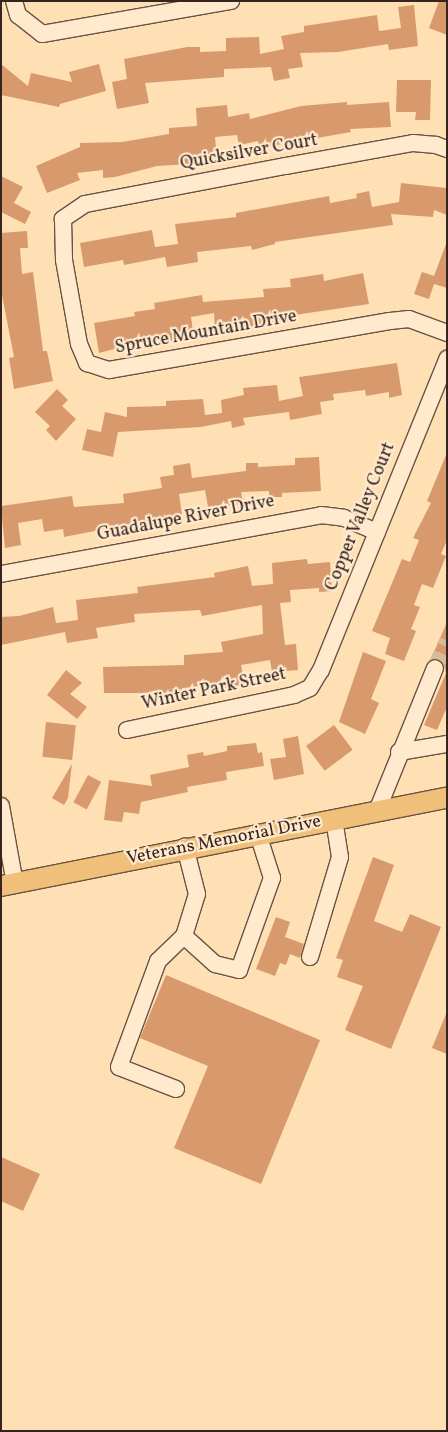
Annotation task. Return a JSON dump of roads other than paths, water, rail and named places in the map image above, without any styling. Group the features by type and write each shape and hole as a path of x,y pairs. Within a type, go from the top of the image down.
{"main road":[{"name":"Veterans Memorial Drive","path":"8,885 185,847 447,798"}],"street":[{"path":"14,1 18,15 42,34 230,1"},
{"name":"Quicksilver Court","path":"63,219 84,204 285,166 412,143 436,145 447,149"},
{"name":"Spruce Mountain Drive","path":"63,219 64,260 79,344 87,363 109,370 390,321 409,319 447,333"},
{"name":"Copper Valley Court","path":"310,688 320,670 447,359"},
{"name":"Guadalupe River Drive","path":"1,574 321,515 344,518 377,532"},
{"path":"377,811 399,752 435,668"},
{"name":"Winter Park Street","path":"127,730 294,694 310,688"},
{"path":"399,752 447,744"},
{"path":"1,806 8,885"},
{"path":"310,957 340,857 334,818"},
{"path":"184,936 216,964 239,970 272,878 258,834"},
{"path":"176,1089 119,1068 158,961 184,936 196,894 185,847"}],"tunnel":[{"path":"435,668 447,641"}]}
